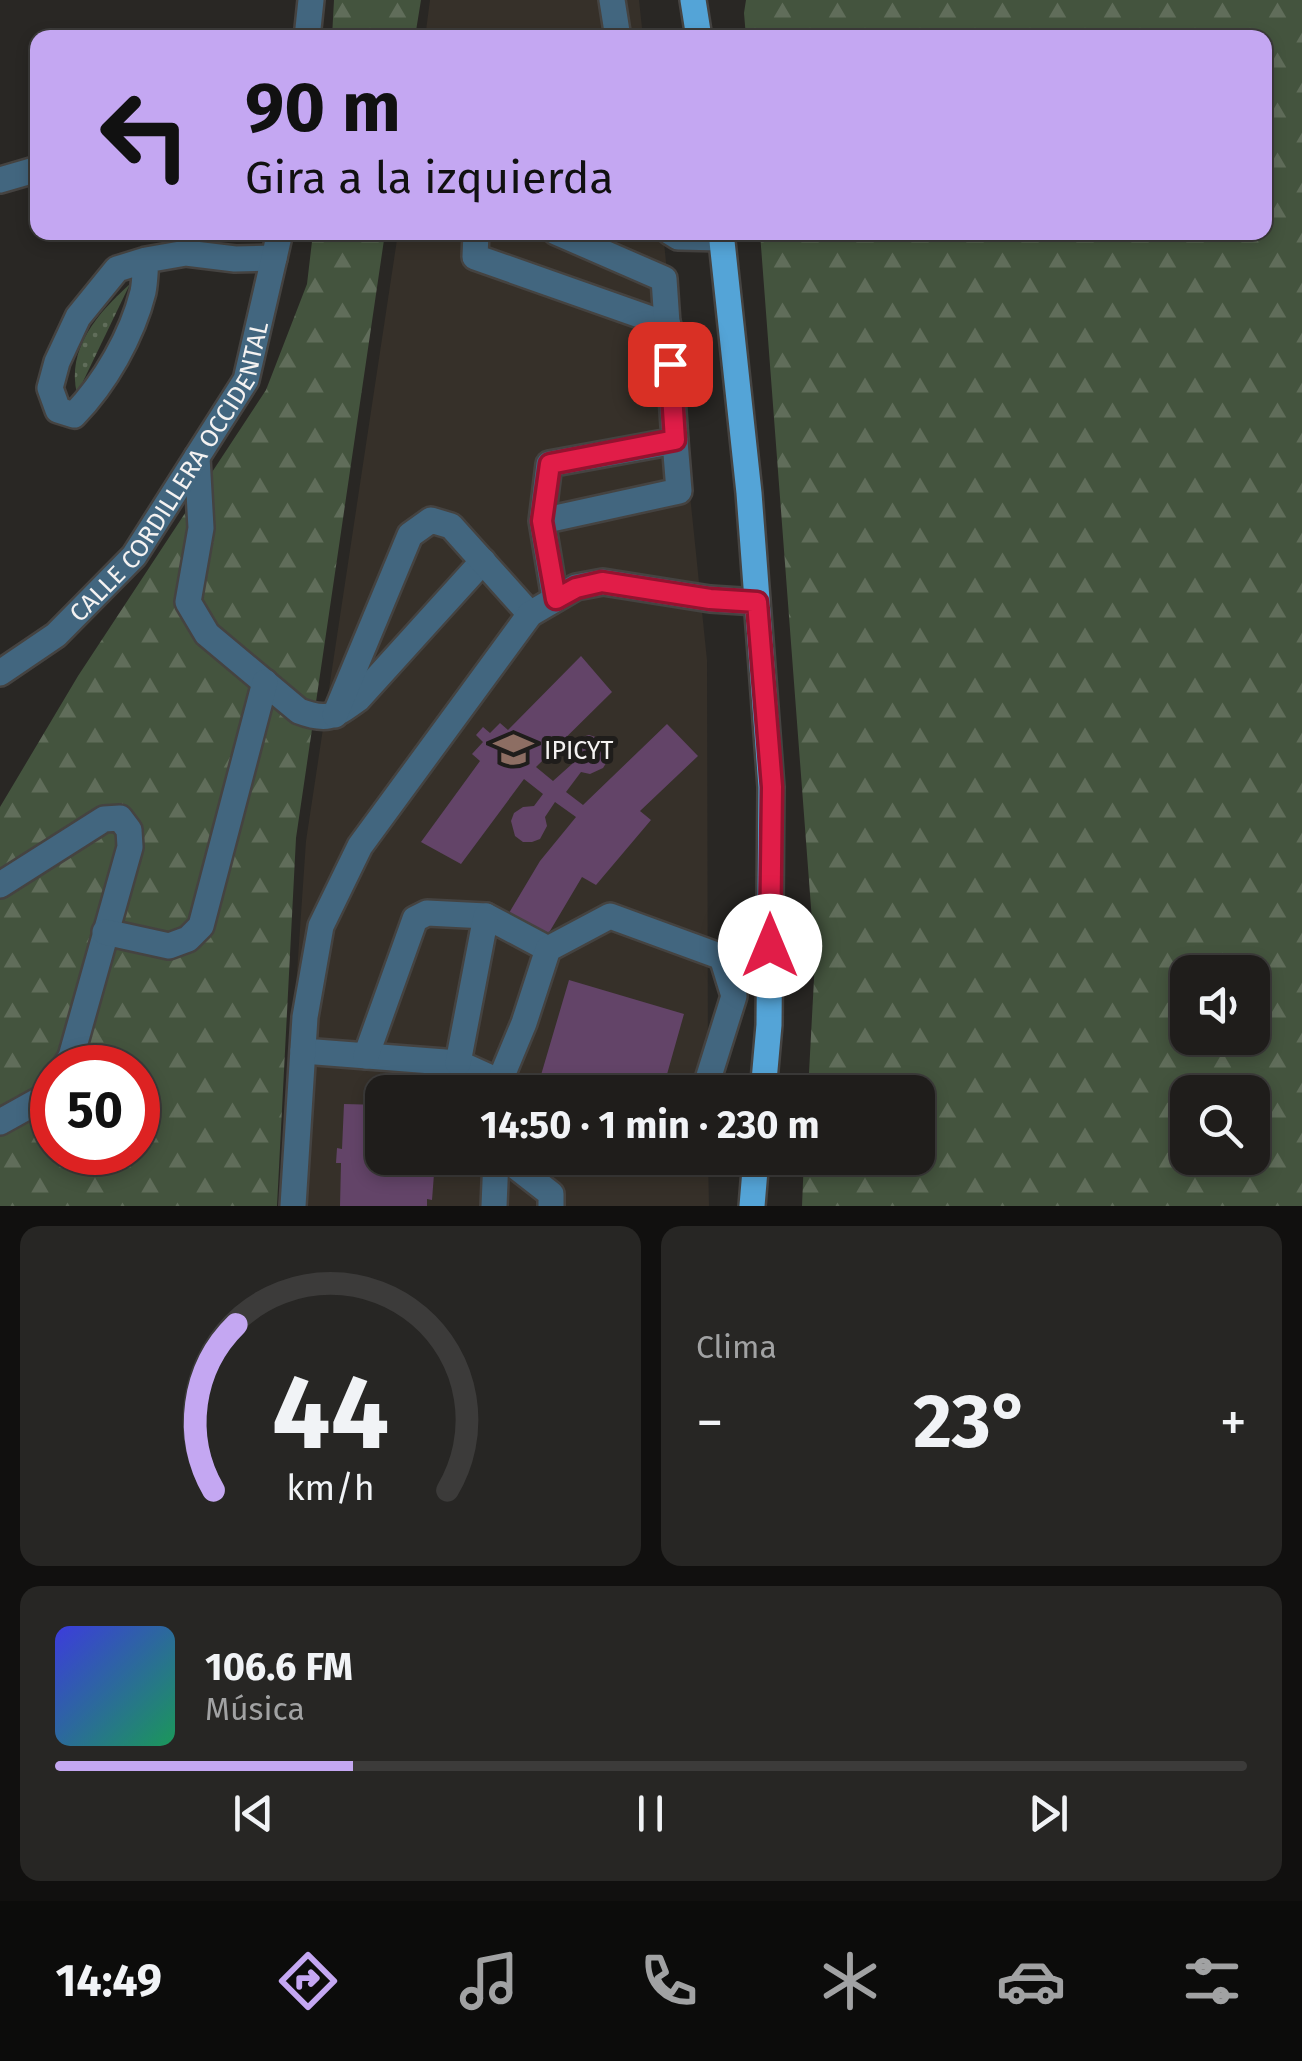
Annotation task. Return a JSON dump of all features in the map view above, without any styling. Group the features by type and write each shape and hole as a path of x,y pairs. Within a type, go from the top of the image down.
{"main road":[{"path":"693,0 698,30"},
{"path":"723,240 772,787 769,1025 765,1075"},
{"path":"752,1206 755,1175"}],"street":[{"path":"308,30 310,0"},
{"path":"612,0 617,30"},
{"path":"0,180 30,171"},
{"path":"476,240 475,257 668,325"},
{"path":"542,521 678,491 664,279 574,240"},
{"path":"146,260 143,292 121,349 93,396 74,416 58,410 50,388 58,362 78,316 118,269 146,260 186,253 235,259 277,245"},
{"name":"CALLE CORDILLERA OCCIDENTAL","path":"2,679 56,635 134,556 246,380 277,245"},
{"path":"556,599 542,521 550,464 675,440"},
{"path":"197,457 201,528 188,602 207,634 299,711 318,718 335,716 358,699 483,561"},
{"path":"335,716 410,536 431,520 451,526 530,614"},
{"path":"293,1206 305,1017 321,926 360,846 530,614 576,588 602,582 710,599 757,602"},
{"path":"105,932 169,946 188,939 202,926 264,682"},
{"path":"0,885 104,819 120,818 129,830 130,846 74,1045"},
{"path":"366,1056 415,919 427,913 486,916 548,949"},
{"path":"458,1063 486,916"},
{"path":"510,1075 548,949 610,916 722,957 734,996 709,1075"},
{"path":"303,1051 458,1063 480,1075"},
{"path":"0,1122 30,1106"},
{"path":"494,1206 495,1175"},
{"path":"527,1175 551,1194 551,1206"}],"shaded area":[{"path":"430,0 639,0 642,30 426,30"},
{"name":"IPICYT","path":"397,240 664,240 707,660 708,1075 365,1075 365,1175 708,1175 709,1206 281,1206 306,841"}],"green space":[{"path":"334,0 421,0 416,30 332,30"},
{"path":"746,0 1302,0 1302,1206 802,1206 803,1175 935,1175 935,1075 809,1075 815,960 761,240 1272,240 1272,30 745,30"},
{"path":"312,240 384,240 296,838 277,1206 0,1206 0,807 78,676 266,390 307,284"},
{"path":"130,284 77,394 76,361 80,347 96,319"}],"building":[{"path":"581,656 612,692 536,767 553,781 572,764 570,750 579,738 589,735 602,739 609,753 603,768 590,774 581,772 566,792 583,805 667,724 698,756 640,811 651,820 596,885 582,877 547,936 509,913 540,861 576,817 555,802 545,817 547,826 540,839 523,842 515,836 511,821 514,813 534,806 543,794 524,779 461,864 421,842 480,761 472,754 483,742 476,735 483,727 490,733 500,723 508,730"},
{"path":"569,980 684,1014 667,1075 541,1075"},
{"path":"344,1104 365,1105 365,1175 434,1175 432,1200 427,1199 427,1206 340,1206 341,1163 336,1163 337,1148 342,1149"}],"place":[{"name":"IPICYT","path":"514,750"}],"route":[{"path":"670,364 675,440 550,464 542,521 556,599 576,588 602,582 710,599 757,602 772,787 770,946"}]}
